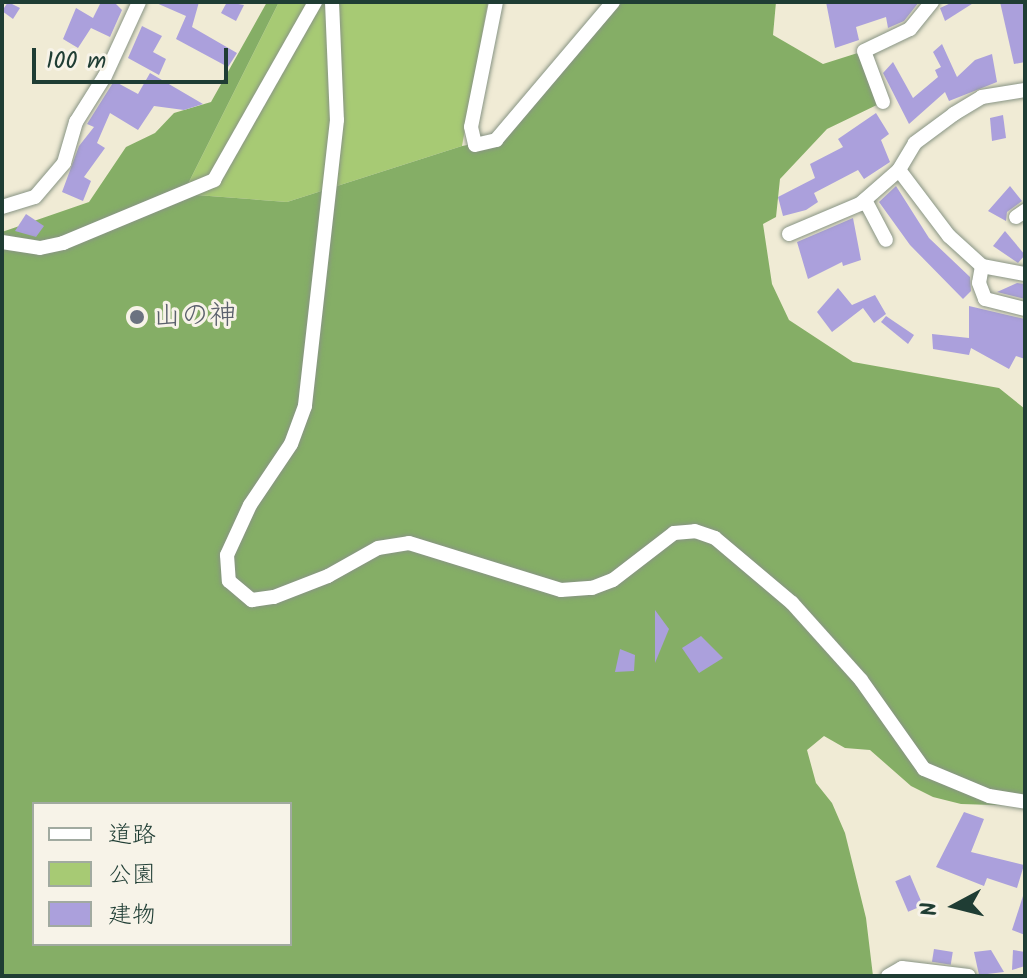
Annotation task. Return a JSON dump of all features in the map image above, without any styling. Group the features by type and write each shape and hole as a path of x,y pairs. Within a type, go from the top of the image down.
{"street":[{"path":"2,207 35,197 53,179 76,122 111,64 139,2"},
{"path":"2,242 40,248 63,243 214,180 315,2"},
{"path":"332,2 337,120 305,406 291,444 250,505 227,555 229,581 252,600 274,597 328,576 378,548 409,543 561,590 592,588 613,580 674,533 695,531 715,538 792,603 861,680 924,769 989,796 1025,802"},
{"path":"496,2 471,127 475,145 496,140 613,2"},
{"path":"883,102 864,51 910,29 932,2"},
{"path":"789,234 865,200 899,170 915,143 954,114 982,97 1025,90"},
{"path":"899,170 949,236 982,266 1025,274"},
{"path":"865,200 886,240"},
{"path":"982,266 979,283 985,299 1025,309"},
{"path":"888,976 902,968 969,976"}],"green space":[{"path":"267,2 279,2 183,194 287,202 462,146 496,140 613,2 776,2 773,35 823,64 864,51 883,102 827,129 780,179 776,217 763,224 772,284 789,320 853,362 999,388 1025,409 1025,806 961,804 933,797 911,786 870,750 845,748 824,736 807,750 816,783 832,803 845,833 866,918 873,976 2,976 2,232 89,202 126,147 155,133 174,113 211,102"},
{"path":"279,2 488,2 462,146 287,202 183,194"}],"building":[{"path":"8,2 20,8 13,19 2,11"},
{"path":"101,2 114,2 122,10 110,37 91,28 78,48 63,39 76,8 93,18"},
{"path":"154,2 199,2 192,27 237,53 228,67 176,39 186,16"},
{"path":"227,2 244,5 236,21 221,13"},
{"path":"826,2 919,2 904,21 888,28 886,17 856,27 859,40 835,48"},
{"path":"953,2 975,2 945,21 940,8"},
{"path":"1000,2 1025,2 1025,62 1014,64"},
{"path":"142,26 162,36 153,52 166,59 159,75 128,58"},
{"path":"942,44 957,77 975,60 992,54 997,82 949,101 945,92 909,124 883,73 893,62 913,98 938,77 935,70 941,67 933,52"},
{"path":"150,73 203,104 184,110 154,106 138,130 110,113 97,143 105,148 84,177 91,181 83,201 62,192 79,146 94,127 87,124 114,81 138,94"},
{"path":"876,113 889,134 881,140 890,162 864,179 858,170 814,193 818,202 806,210 783,216 778,197 815,178 810,164 843,147 838,139"},
{"path":"1003,115 1006,138 992,141 990,118"},
{"path":"896,186 929,238 970,277 971,291 963,299 910,245 879,202"},
{"path":"1010,186 1022,201 1007,212 1006,221 988,211"},
{"path":"26,214 44,226 36,237 15,231"},
{"path":"853,218 861,260 843,266 842,262 808,279 797,242"},
{"path":"1005,231 1025,255 1018,263 993,246"},
{"path":"1017,283 1025,284 1025,299 997,292"},
{"path":"838,288 852,305 875,295 886,314 874,323 863,308 832,332 817,312"},
{"path":"969,306 1025,319 1025,359 1016,356 1009,369 971,348 969,355 933,349 932,334 969,338"},
{"path":"886,316 914,335 908,344 881,322"},
{"path":"655,610 669,629 655,663"},
{"path":"701,636 723,658 699,673 682,648"},
{"path":"620,649 635,655 634,671 615,672"},
{"path":"964,812 984,819 971,852 1024,865 1017,888 987,878 984,886 936,867"},
{"path":"910,875 923,905 908,912 895,881"},
{"path":"1025,896 1025,935 1012,930"},
{"path":"934,949 953,952 951,965 932,962"},
{"path":"991,950 1004,972 979,975 974,952"},
{"path":"1013,950 1025,952 1025,966 1012,970"}],"place":[{"name":"山の神","path":"137,317"}]}
